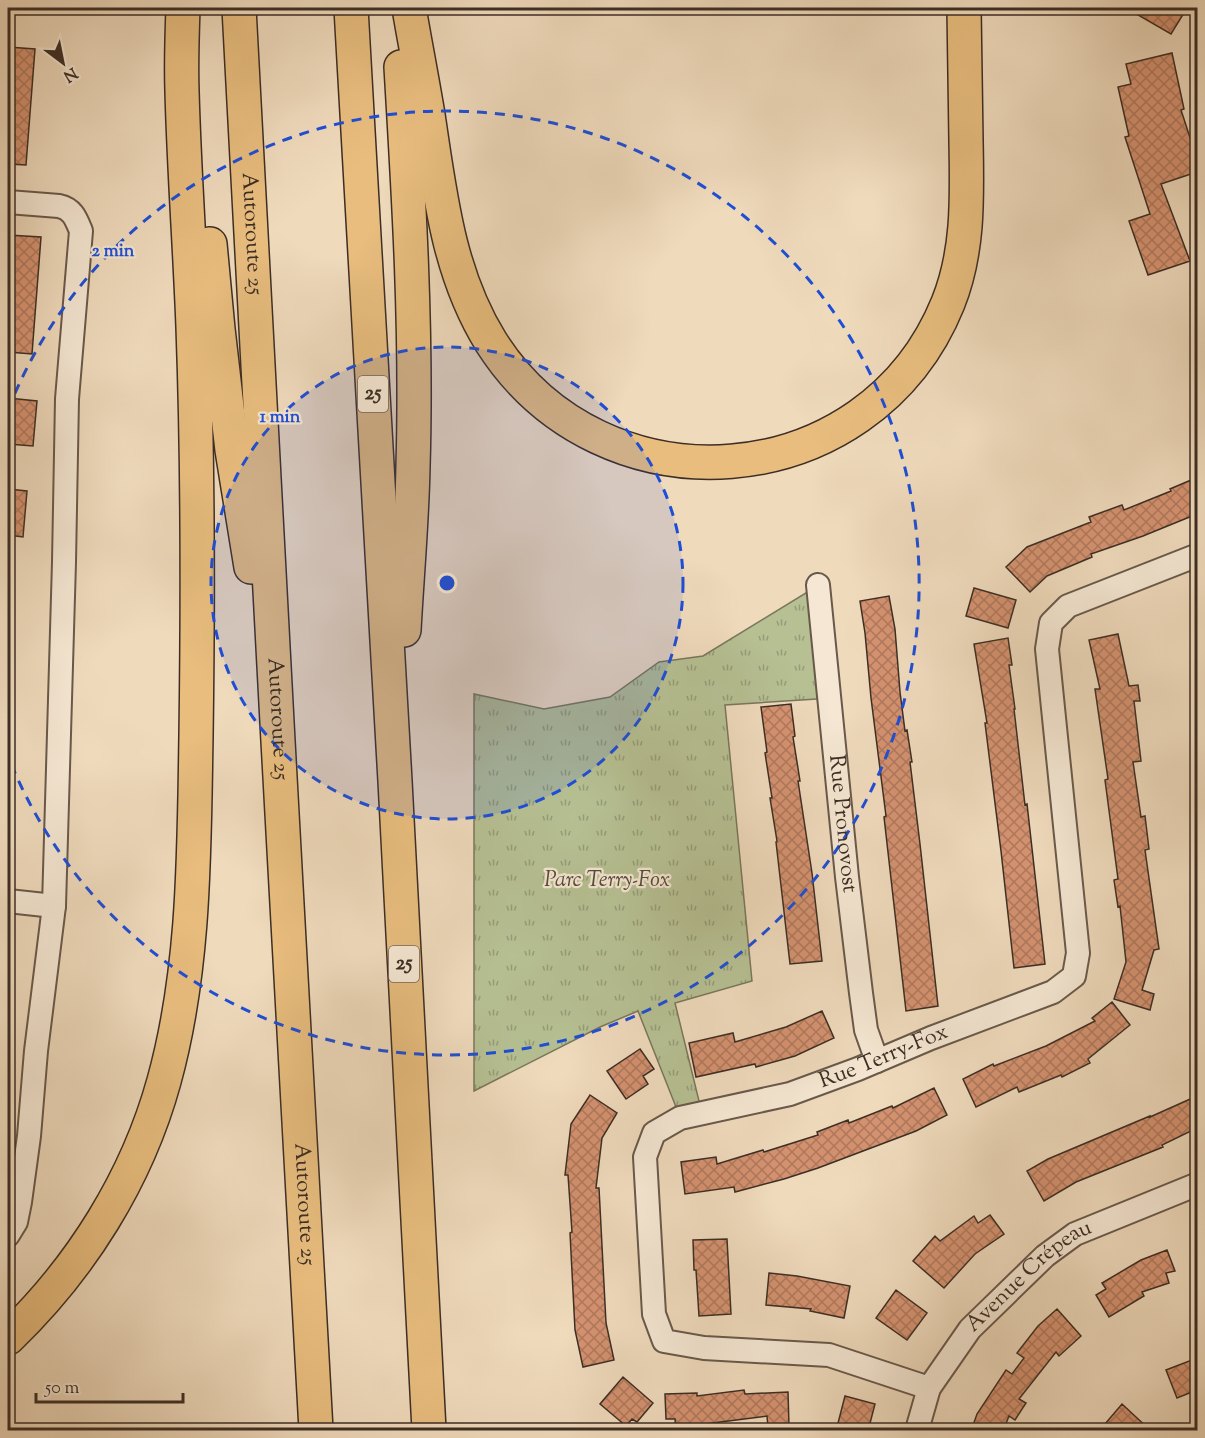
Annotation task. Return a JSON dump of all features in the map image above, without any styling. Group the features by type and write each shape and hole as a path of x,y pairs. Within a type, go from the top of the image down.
{"highway":[{"path":"183,8 196,90 218,329 232,450 278,741"},
{"path":"8,1338 45,1301 83,1251 129,1174 164,1082 182,997 192,880 196,712 196,446 193,317 182,91 183,8"},
{"name":"Autoroute 25","path":"239,8 316,1431"},
{"name":"25","path":"351,8 429,1431"},
{"path":"395,781 413,468 414,412 409,201 397,8"},
{"path":"409,8 442,210 452,252 471,304 500,356 540,399 567,420 596,437 655,457 717,463 780,453 817,440 850,422 873,405 903,376 935,332 955,283 965,228 967,189 964,8"}],"street":[{"path":"8,202 67,208 81,231 67,399 54,906 20,1202 16,1222 8,1235"},
{"name":"Rue Terry-Fox","path":"928,1388 829,1355 704,1348 664,1341 654,1314 645,1157 654,1133 680,1118 790,1094 1053,992 1074,976 1078,953 1047,649 1052,623 1068,606 1197,555"},
{"name":"Rue Pronovost","path":"818,585 861,993 866,1030 877,1061"},
{"path":"8,901 54,906"},
{"name":"Avenue Crépeau","path":"917,1431 928,1388 970,1329 1045,1256 1075,1234 1197,1184"}],"green space":[{"name":"Parc Terry-Fox","path":"814,588 832,698 725,705 752,981 675,1003 700,1105 676,1107 638,1011 600,1027 474,1091 474,694 544,709 610,697 659,662 703,656"}],"building":[{"path":"1126,8 1187,8 1171,34"},
{"path":"8,47 35,49 26,165 8,164"},
{"path":"1172,53 1184,109 1181,110 1197,159 1197,172 1161,184 1190,261 1148,275 1129,221 1150,214 1125,137 1129,136 1118,87 1131,84 1126,64"},
{"path":"8,235 41,237 32,354 8,352"},
{"path":"8,398 37,401 33,446 8,444"},
{"path":"1191,480 1197,498 1197,514 1091,554 1092,557 1047,576 1030,592 1006,567 1027,547 1091,522 1089,517 1122,505 1124,510 1171,491 1170,489"},
{"path":"8,489 27,491 23,537 8,535"},
{"path":"974,588 1016,600 1008,628 966,616"},
{"path":"889,596 895,629 905,731 907,730 912,762 910,762 938,1006 906,1011 884,817 886,816 860,601"},
{"path":"1118,634 1129,686 1138,685 1140,701 1134,701 1141,761 1133,762 1141,817 1145,816 1149,849 1145,850 1159,949 1154,950 1142,990 1154,994 1150,1010 1114,999 1126,962 1120,906 1118,907 1114,880 1118,879 1105,780 1108,779 1095,689 1100,689 1089,640"},
{"path":"1008,638 1012,665 1009,665 1045,964 1014,968 985,723 987,723 974,644"},
{"path":"791,704 795,736 793,737 800,781 798,781 822,961 790,964 761,707"},
{"path":"1112,1002 1130,1025 1088,1059 1090,1063 1062,1077 1061,1075 1019,1092 1017,1087 976,1107 963,1079 993,1064 994,1066 1046,1046 1095,1021 1092,1018"},
{"path":"822,1011 834,1038 795,1056 756,1067 755,1064 696,1077 689,1043 733,1033 735,1042 786,1027"},
{"path":"640,1049 654,1069 643,1076 648,1084 626,1099 607,1071"},
{"path":"934,1088 947,1115 916,1131 784,1179 735,1192 734,1187 685,1194 681,1162 716,1157 717,1164 763,1150 764,1152 818,1135 817,1132 848,1120 849,1123 892,1106 893,1108"},
{"path":"590,1095 617,1113 602,1138 596,1188 599,1188 606,1323 614,1360 583,1367 575,1330 570,1233 572,1232 568,1175 565,1175 571,1124"},
{"path":"1197,1096 1197,1128 1162,1145 1163,1147 1076,1182 1044,1201 1027,1171 1048,1159"},
{"path":"990,1215 1004,1234 975,1254 944,1288 913,1261 935,1236 940,1241 974,1216 978,1223"},
{"path":"727,1239 731,1314 699,1316 693,1240"},
{"path":"1167,1250 1175,1271 1166,1273 1169,1283 1142,1292 1144,1296 1109,1317 1096,1295 1106,1289 1102,1283 1141,1260"},
{"path":"769,1273 850,1286 844,1318 810,1311 811,1309 766,1305"},
{"path":"896,1290 927,1313 907,1340 876,1318"},
{"path":"1057,1309 1081,1336 1059,1356 1056,1352 1019,1399 1026,1403 1015,1420 1009,1416 1003,1431 971,1431 977,1414 1006,1370 1012,1374 1024,1358 1017,1353 1038,1326"},
{"path":"1197,1358 1197,1390 1177,1398 1166,1370"},
{"path":"623,1377 653,1403 637,1422 632,1419 626,1426 600,1404"},
{"path":"744,1390 745,1394 788,1392 789,1426 768,1427 767,1416 697,1425 697,1430 676,1430 675,1419 666,1419 665,1394 697,1393 697,1396"},
{"path":"845,1396 875,1404 868,1431 851,1431 837,1427"},
{"path":"1122,1404 1151,1431 1099,1431"}]}
